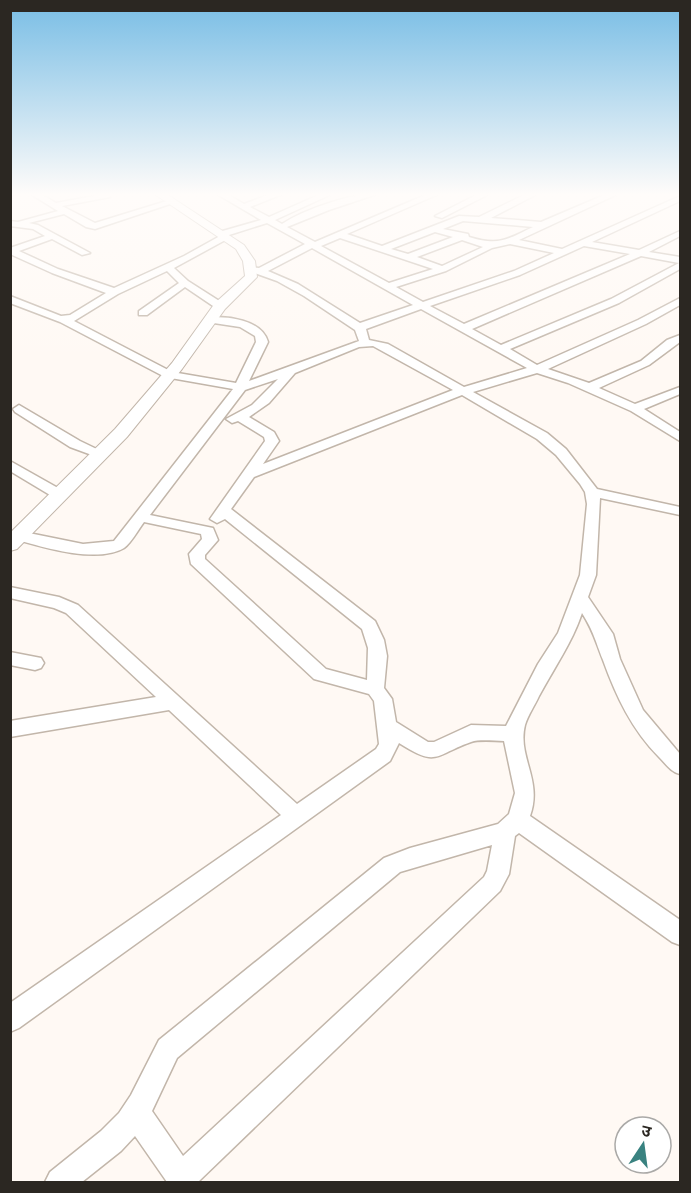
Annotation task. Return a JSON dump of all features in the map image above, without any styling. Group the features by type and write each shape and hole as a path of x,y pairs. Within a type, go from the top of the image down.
{"street":[{"path":"76,249 85,253"},
{"path":"64,320 86,311 114,292 168,267 200,249"},
{"path":"136,1113 182,1180 492,884 498,874 512,826 525,793 514,734 516,723 547,663 566,634 588,575 594,504 592,492 561,452 542,436 384,346 362,336 290,282 256,270 248,257 239,249"},
{"path":"15,541 143,408 220,306 256,270 305,249"},
{"path":"320,249 537,369 634,408 680,437"},
{"path":"383,249 443,269"},
{"path":"409,257 431,249"},
{"path":"386,287 443,269 484,249"},
{"path":"546,249 564,252"},
{"path":"10,299 64,320 169,375 240,387 290,371 362,336 367,324 517,273 571,249"},
{"path":"613,249 681,260"},
{"path":"464,328 651,249"},
{"path":"11,251 55,271 114,292"},
{"path":"501,349 615,301 681,265"},
{"path":"168,267 185,284 220,306"},
{"path":"143,314 185,284"},
{"path":"249,474 462,391 537,369 642,322 681,301"},
{"path":"15,541 94,550 108,549 119,544 216,422 240,387 262,342 262,337 257,330 248,326 211,320"},
{"path":"589,388 645,363 656,357 671,342 681,338"},
{"path":"216,422 241,418 280,384 290,371"},
{"path":"634,408 681,390"},
{"path":"19,409 75,444 100,454"},
{"path":"10,1019 383,755 389,744 383,699 375,689 320,674 197,560 197,554 210,540 208,531 272,441 269,435 241,418"},
{"path":"10,465 60,495"},
{"path":"592,492 681,511"},
{"path":"223,510 369,626 376,636 378,651 375,689"},
{"path":"140,517 208,531"},
{"path":"10,592 59,603 72,609 296,816"},
{"path":"580,597 604,634 611,659 635,714 658,744 681,766"},
{"path":"10,658 35,663"},
{"path":"10,729 171,702"},
{"path":"387,727 425,750 436,750 471,733 514,734"},
{"path":"60,1182 122,1130 136,1113 168,1049 392,865 512,826 681,934"}]}
